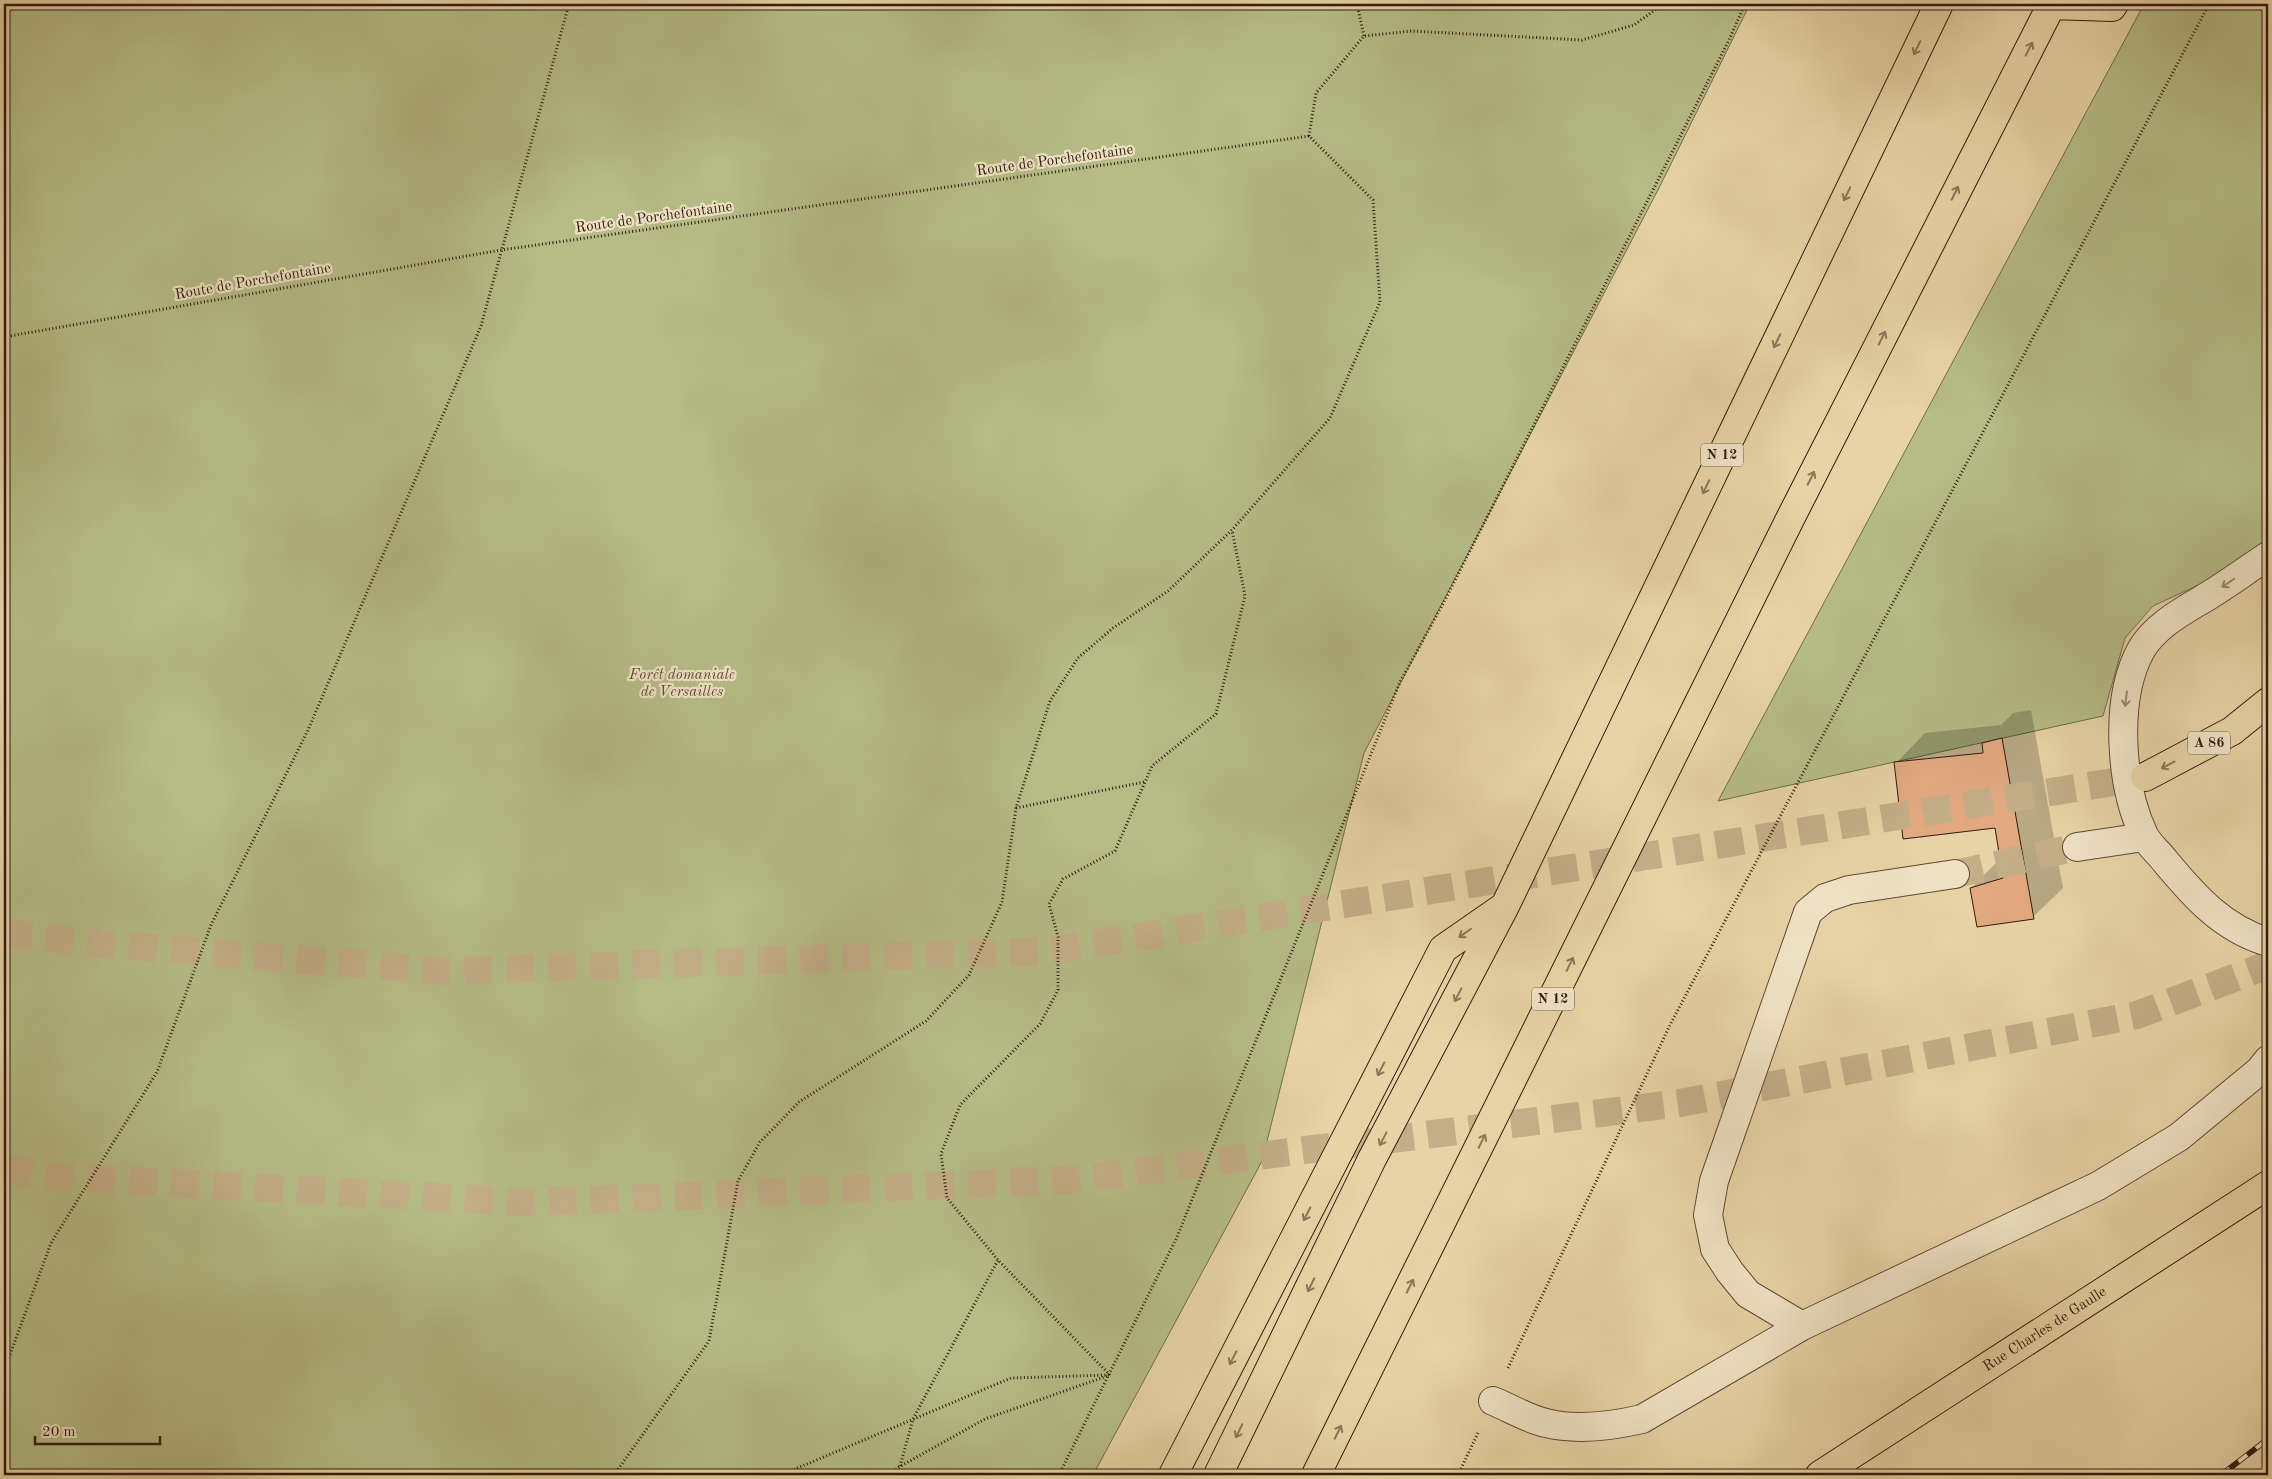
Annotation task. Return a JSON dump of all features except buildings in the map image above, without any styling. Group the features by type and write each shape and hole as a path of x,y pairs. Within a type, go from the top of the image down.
{"main road":[{"name":"N 12","path":"1218,1475 1372,1159 1505,906 1939,4"},
{"name":"N 12","path":"1316,1475 1784,530 2052,4"},
{"path":"2052,4 2112,6 2114,4"},
{"name":"A 86","path":"2145,777 2232,730 2268,702"},
{"path":"1173,1475 1443,948 1505,906"},
{"name":"Rue Charles de Gaulle","path":"1820,1475 2268,1185"}],"lane":[{"path":"2268,556 2178,614 2159,630 2142,649 2128,681 2124,714 2127,775 2135,812 2144,836 2197,899 2226,922 2255,938 2268,942"},
{"path":"2077,847 2144,836"},
{"path":"1802,1326 1748,1294 1730,1272 1715,1249 1708,1215 1714,1181 1808,912 1825,898 1849,890 1955,874"},
{"path":"1493,1401 1546,1423 1585,1427 1614,1425 1642,1419 1802,1326 2098,1186 2179,1137 2259,1071 2268,1060"}],"path":[{"path":"4,1371 51,1243 156,1072 211,925 308,730 481,326 569,4"},
{"path":"1357,4 1364,36"},
{"path":"614,1475 709,1341 738,1182 760,1142 799,1102 926,1021 969,975 1002,902 1016,808 1050,701 1078,658 1113,628 1168,591 1232,530 1330,418 1380,302 1373,200 1309,136 1316,94 1364,36 1412,31 1582,40 1634,25 1662,4"},
{"path":"1059,1475 1177,1237 1400,682 1466,558 1729,40 1745,4"},
{"path":"1458,1475 1670,1025 2210,4"},
{"name":"Route de Porchefontaine","path":"4,337 502,250 1309,136"},
{"path":"1110,1375 998,1260 947,1198 941,1154 960,1105 1040,1024 1058,990 1058,937 1049,904 1063,879 1115,850 1152,766 1216,714 1245,596 1232,530"},
{"path":"1016,808 1145,782"},
{"path":"900,1467 913,1419 998,1260"},
{"path":"780,1475 1011,1378 1110,1375"},
{"path":"891,1475 900,1467 985,1419 1110,1375"}],"green space":[{"name":"Forêt domaniale de Versailles","path":"4,4 1750,4 1660,186 1364,753 1262,1161 1093,1475 4,1475"},
{"path":"2144,4 2268,4 2268,539 2205,582 2153,606 2125,638 2103,716 1718,801"}],"tunnel":[{"path":"4,933 102,944 446,971 1048,951 2145,777"},
{"path":"1955,874 2077,847"},
{"path":"4,1169 46,1176 530,1202 1067,1180 1680,1103 2137,1015 2268,965"}],"railway":[{"path":"2221,1475 2268,1439"},
{"path":"2258,1475 2268,1468"}]}
